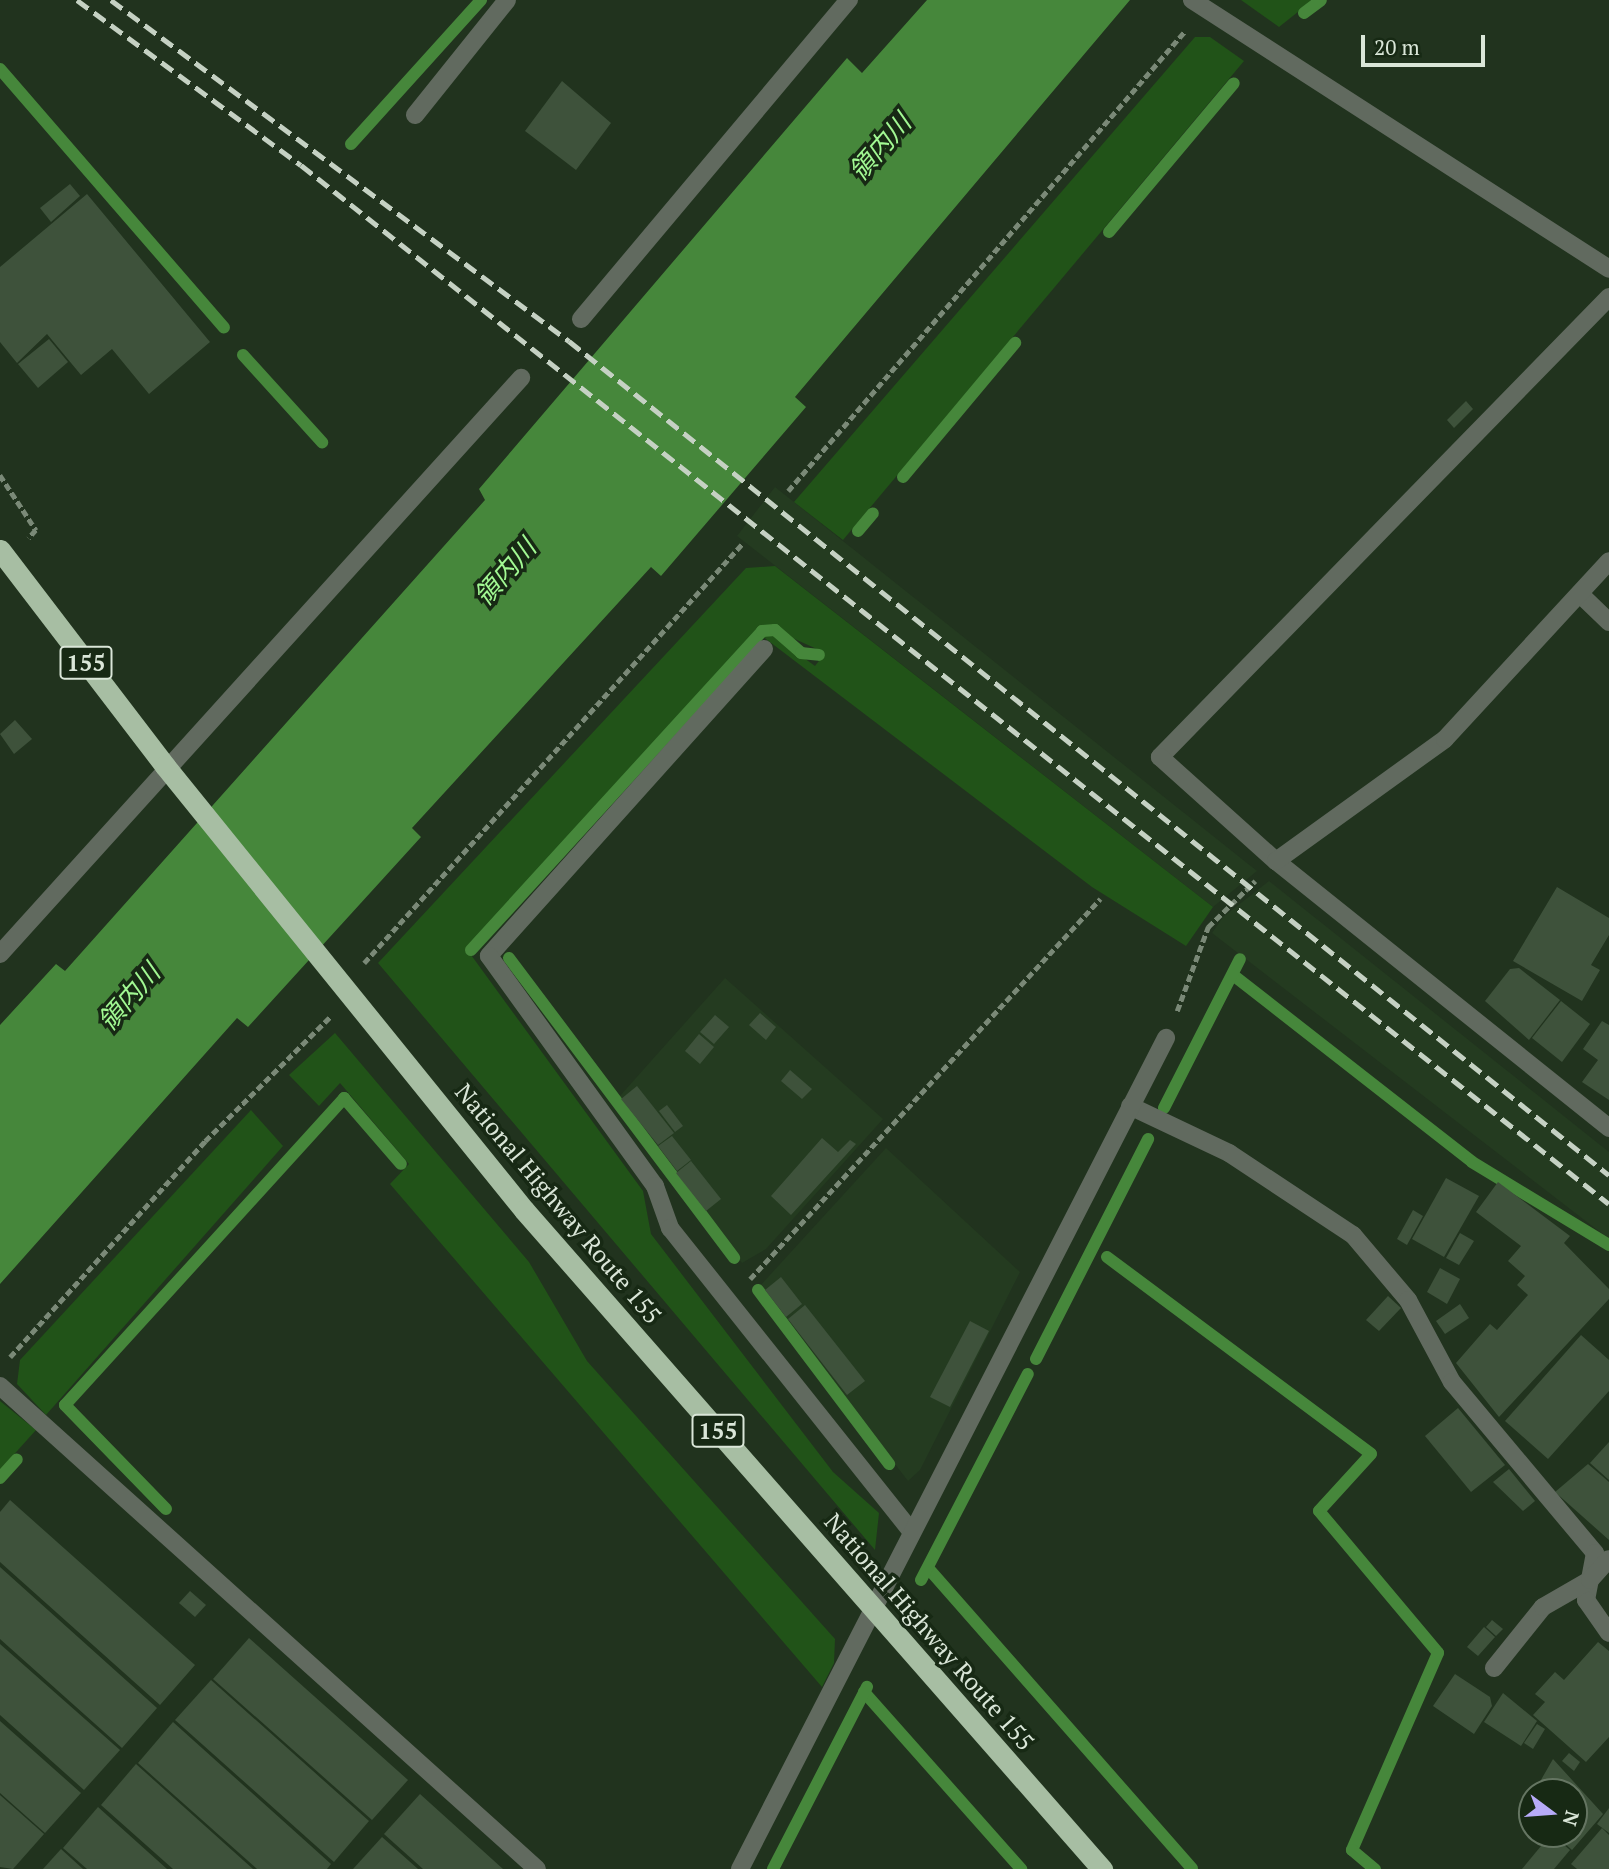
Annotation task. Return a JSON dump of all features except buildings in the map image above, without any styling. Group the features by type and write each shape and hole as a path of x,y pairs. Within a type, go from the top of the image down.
{"highway":[{"name":"National Highway Route 155","path":"3,559 169,771 345,984 524,1210 1102,1869"}],"street":[{"path":"415,115 507,0"},
{"path":"581,319 849,0"},
{"path":"1199,4 1609,270"},
{"path":"1609,298 1160,757 1276,861 1609,1128"},
{"path":"0,954 169,771 521,378"},
{"path":"1276,861 1445,739 1581,595 1609,561"},
{"path":"1581,595 1609,622"},
{"path":"764,649 489,956 655,1186 670,1228 732,1298 911,1531"},
{"path":"740,1869 1166,1038"},
{"path":"1130,1106 1230,1153 1353,1235 1408,1300 1452,1382 1595,1553 1586,1600 1609,1633"},
{"path":"0,1385 537,1869"},
{"path":"1494,1668 1543,1607 1590,1580 1609,1559"}],"path":[{"path":"788,491 1199,4"},
{"path":"0,475 36,530 3,559"},
{"path":"0,1369 205,1140 327,1022 345,984 743,543"},
{"path":"1166,1038 1208,927 1276,861"},
{"path":"732,1298 1100,899"}],"shaded area":[{"path":"1241,0 1313,0 1279,27"},
{"path":"1195,37 1210,37 1244,61 843,540 794,502"},
{"path":"775,487 1257,871 1213,907 737,536"},
{"path":"775,566 1213,907 1186,946 1092,887 762,636 771,634 815,666 822,657 819,650 764,625 466,948 643,1191 651,1234 833,1472 879,1513 875,1550 378,963 746,568"},
{"path":"1269,881 1609,1152 1609,1239 1212,933 1223,917"},
{"path":"725,978 883,1119 766,1249 742,1263 619,1097"},
{"path":"335,1033 529,1262 587,1361 835,1639 834,1663 822,1687 390,1184 409,1164 340,1083 319,1106 289,1075"},
{"path":"251,1110 283,1146 46,1415 17,1384 20,1360"},
{"path":"886,1148 1020,1272 920,1470 908,1481 759,1287"},
{"path":"0,1401 36,1430 0,1470"}],"water":[{"name":"領内川","path":"927,0 1130,0 795,397 806,407 661,576 651,567 412,828 421,837 248,1027 237,1018 0,1284 0,1025 56,964 65,971 485,500 479,489 847,58 862,73"}],"waterway":[{"path":"351,144 481,0"},
{"path":"1304,13 1321,0"},
{"path":"0,69 224,328"},
{"path":"1109,232 1234,83"},
{"path":"903,477 1015,343"},
{"path":"243,355 322,442"},
{"path":"858,531 873,513"},
{"path":"471,950 762,631 775,630 801,653 819,655"},
{"path":"509,958 734,1258"},
{"path":"1164,1108 1240,959"},
{"path":"1233,975 1472,1162 1609,1245"},
{"path":"166,1509 65,1405 344,1098 401,1164"},
{"path":"1036,1359 1148,1139"},
{"path":"1107,1257 1371,1454 1319,1511 1438,1653 1352,1850 1375,1869"},
{"path":"758,1290 889,1464"},
{"path":"921,1580 1028,1374"},
{"path":"0,1478 17,1459"},
{"path":"928,1568 1192,1869"},
{"path":"773,1869 867,1687"},
{"path":"864,1692 1021,1869"}],"railway":[{"path":"77,0 301,165 1609,1204"},
{"path":"111,0 569,341 1609,1175"}]}
